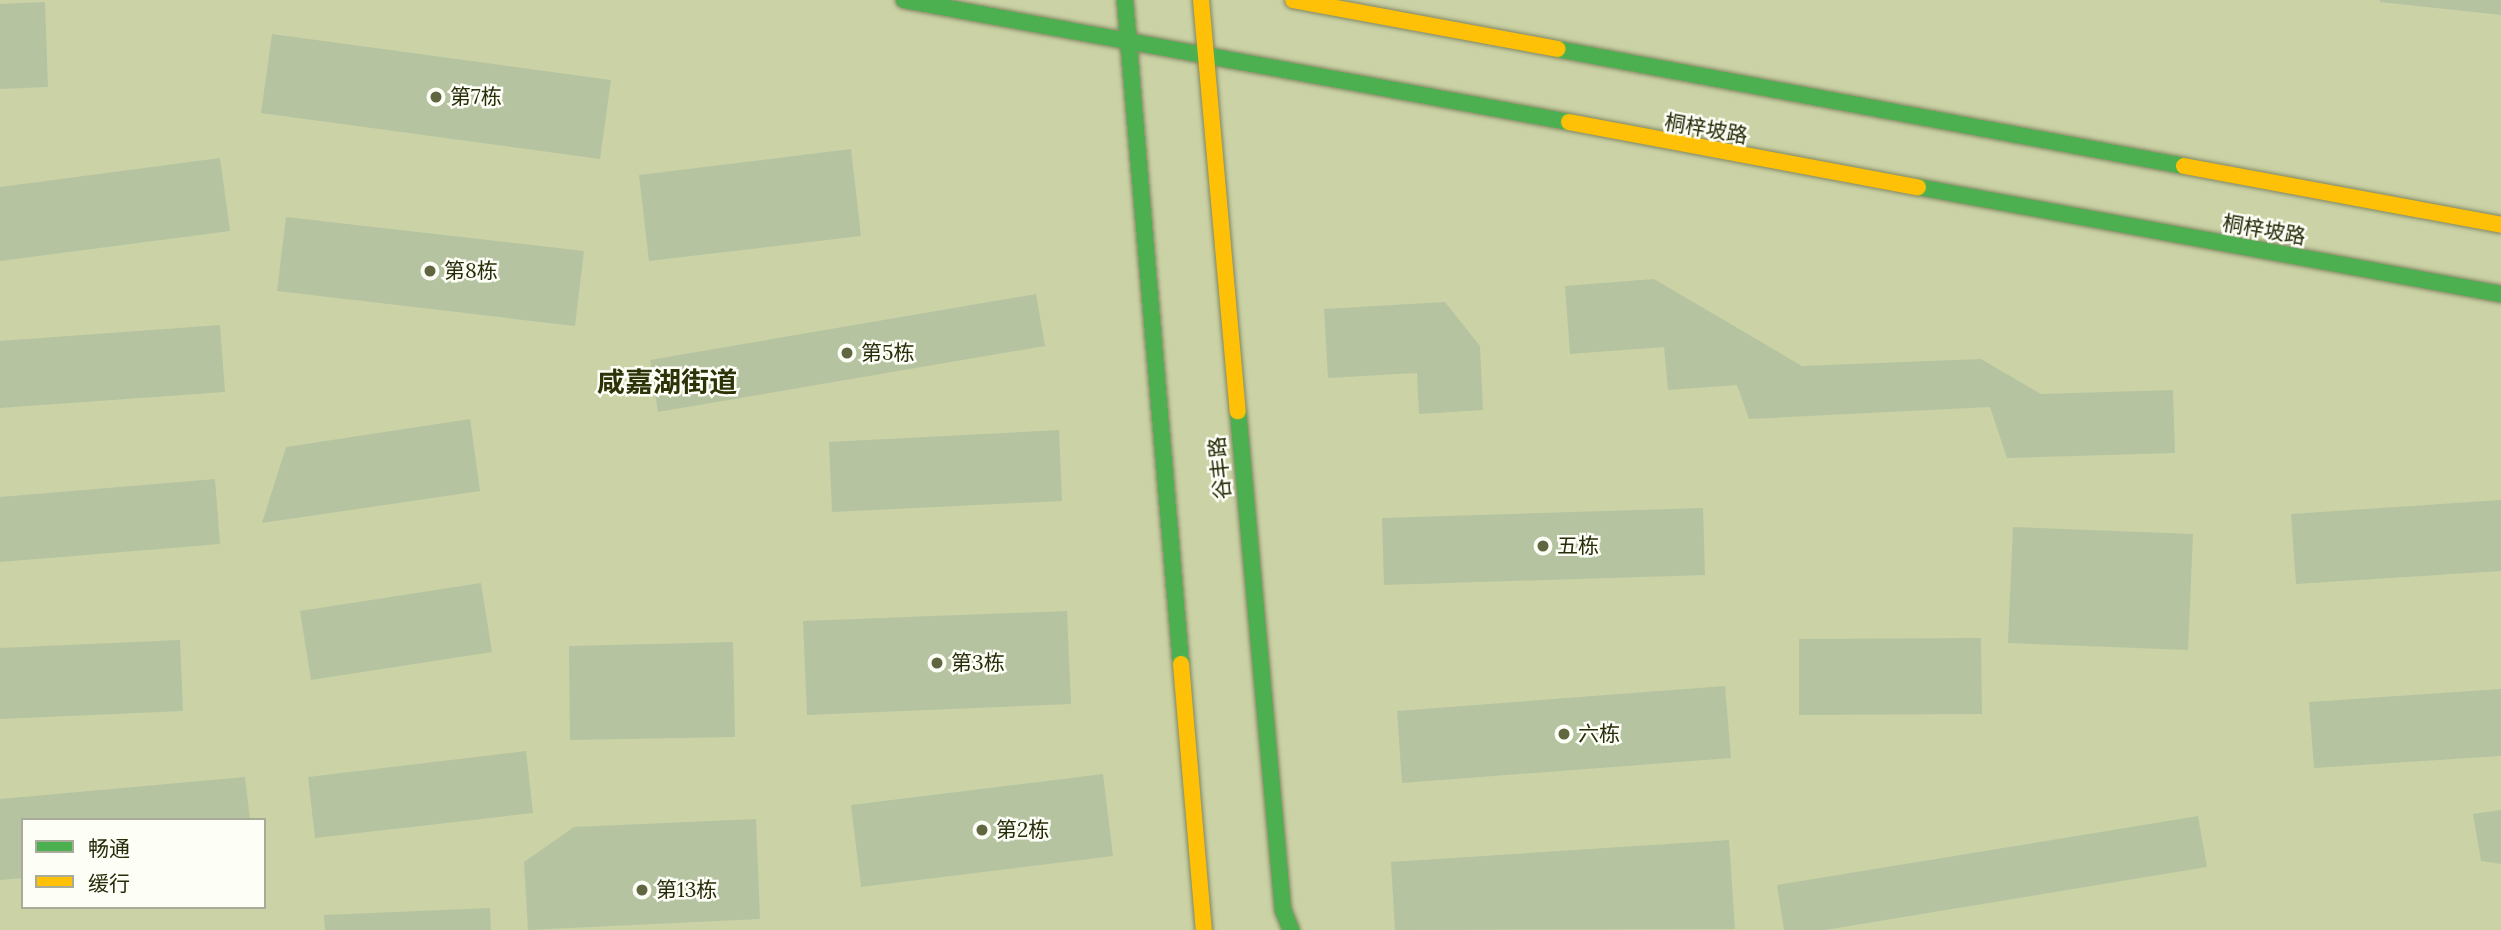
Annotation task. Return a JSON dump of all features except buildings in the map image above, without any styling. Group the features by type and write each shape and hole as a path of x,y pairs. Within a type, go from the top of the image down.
{"main road":[{"name":"桐梓坡路","path":"904,0 1201,58 2501,294"},
{"path":"1125,0 1204,930"},
{"name":"谷丰路","path":"1201,0 1201,58 1283,910 1291,930"},
{"path":"1293,0 2501,225"}],"traffic: fast":[{"path":"904,0 1569,122"},
{"path":"1125,0 1181,664"},
{"path":"1557,49 2184,166"},
{"path":"1918,187 2501,294"},
{"path":"1238,411 1283,910 1291,930"}],"traffic: slow":[{"path":"1201,0 1238,411"},
{"path":"1293,0 1557,49"},
{"path":"1569,122 1918,187"},
{"path":"2184,166 2501,225"},
{"path":"1181,664 1204,930"}],"place":[{"name":"第7栋","path":"436,97"},
{"name":"第8栋","path":"430,271"},
{"name":"第5栋","path":"847,353"},
{"name":"五栋","path":"1543,546"},
{"name":"第3栋","path":"937,663"},
{"name":"六栋","path":"1564,734"},
{"name":"第2栋","path":"982,830"},
{"name":"第13栋","path":"642,890"}],"district":[{"name":"咸嘉湖街道","path":"667,382"}]}
